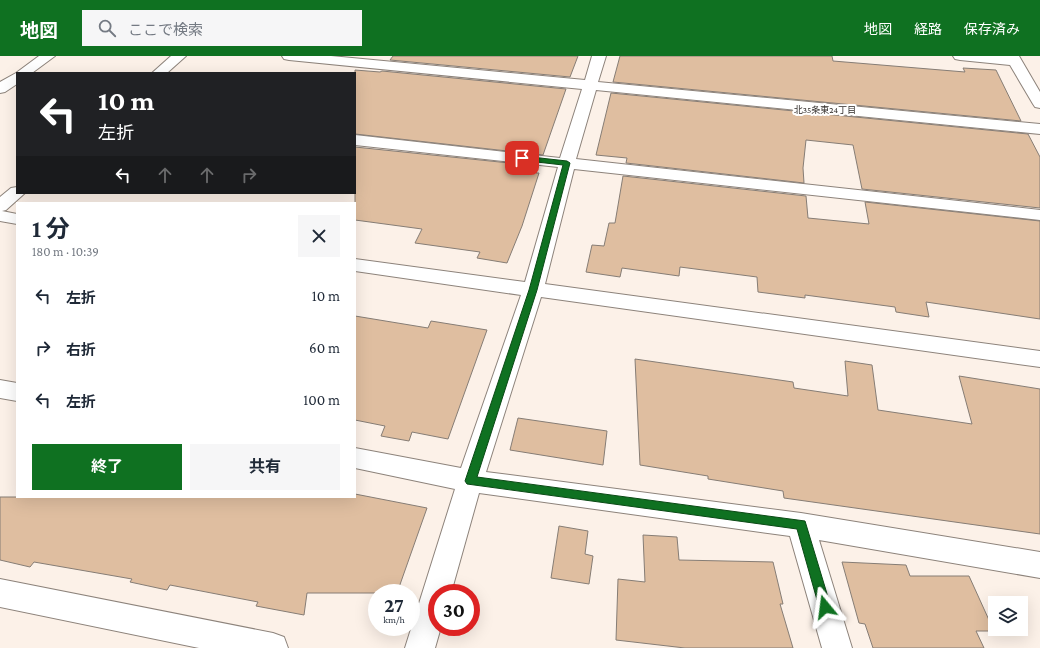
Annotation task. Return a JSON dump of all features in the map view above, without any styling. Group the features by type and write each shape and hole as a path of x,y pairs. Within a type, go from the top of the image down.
{"street":[{"path":"24,72 48,56"},
{"path":"160,72 179,56"},
{"path":"289,56 1040,129"},
{"path":"420,648 470,481 533,290 567,163 599,56"},
{"path":"960,56 1014,58 1040,104"},
{"path":"0,89 16,78"},
{"path":"356,140 1040,215"},
{"path":"0,206 16,193"},
{"path":"0,216 16,219"},
{"path":"356,265 1040,359"},
{"path":"0,389 16,392"},
{"path":"356,458 470,481 801,525 1040,565"},
{"path":"801,525 837,648"},
{"path":"0,594 273,648"}],"building":[{"path":"393,56 578,56 570,77 390,60"},
{"path":"620,56 832,56 833,61 965,72 963,68 996,70 1021,121 613,82"},
{"path":"355,70 382,71 566,89 543,155 356,134"},
{"path":"611,93 1028,134 1040,157 1040,208 862,189 853,145 806,140 803,168 804,183 626,163 627,158 596,155"},
{"path":"356,147 538,166 536,173 539,173 522,226 507,263 477,258 480,252 415,243 422,229 356,220"},
{"path":"623,176 806,196 808,218 869,224 865,202 1040,221 1040,319 926,302 929,317 896,312 895,307 805,295 805,298 758,292 757,277 680,267 679,276 622,268 620,277 586,272 592,245 604,246 609,223 615,223"},
{"path":"356,316 428,328 431,321 487,330 448,439 412,432 409,441 381,436 385,426 356,420"},
{"path":"635,359 793,382 794,388 848,396 845,361 872,365 878,410 972,424 959,376 1040,389 1040,534 784,498 783,491 708,479 708,476 640,465"},
{"path":"518,418 607,431 603,465 510,450"},
{"path":"356,494 427,508 400,584 368,584 368,593 307,593 304,615 256,606 258,602 170,585 167,590 130,582 132,579 34,562 30,567 0,560 0,497 356,498"},
{"path":"559,526 588,531 585,554 593,556 589,584 551,578"},
{"path":"643,535 677,537 679,560 773,562 783,604 780,604 793,648 685,648 616,640 618,579 645,582"},
{"path":"842,562 906,565 910,576 969,576 988,618 988,631 976,631 984,648 873,648 865,624 859,623"}],"district":[{"name":"北35条東24丁目","path":"825,110"}],"route":[{"path":"522,158 567,163 533,290 470,481 801,525 825,607"}]}
